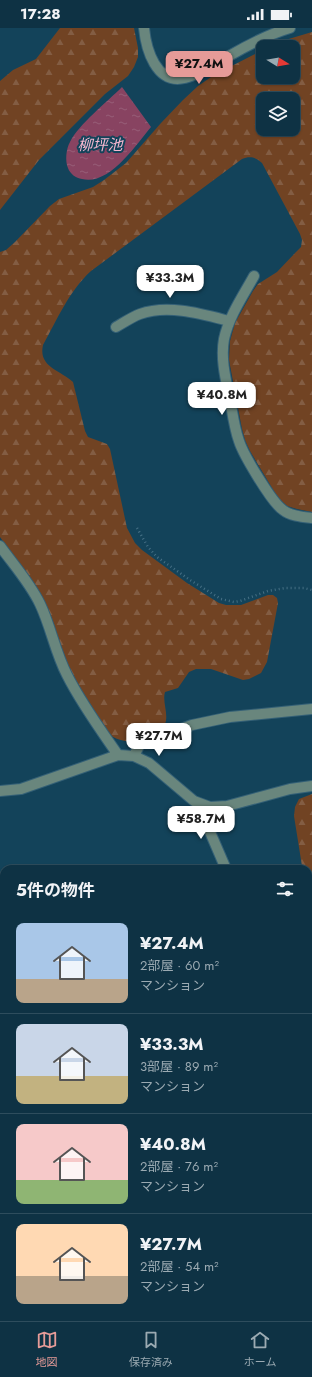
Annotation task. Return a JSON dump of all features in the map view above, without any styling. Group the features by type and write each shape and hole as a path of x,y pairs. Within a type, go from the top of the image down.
{"street":[{"path":"144,28 144,36 154,65 161,73 171,78 182,79 193,76 244,48 290,28"},
{"path":"254,276 229,320 224,340 223,361 239,442 273,502 283,511 312,518"},
{"path":"116,327 140,314 172,310 229,320"},
{"path":"0,546 36,596 67,676 98,727 118,754"},
{"path":"134,756 140,744 192,725 230,717 312,710"},
{"path":"0,791 21,789 118,754 134,756 149,763 194,802 210,807 227,806 290,788 312,786"},
{"path":"210,807 207,825 224,865"}],"path":[{"path":"137,528 148,547 157,557 220,599 234,602 240,601 268,591 285,588 304,588 312,590"}],"green space":[{"path":"60,28 134,28 138,48 138,57 128,76 105,94 39,160 0,210 0,81 13,70 36,59"},
{"path":"312,32 312,512 287,506 278,498 250,451 242,429 229,360 230,341 235,323 253,291 258,284 277,272 301,247 302,240 262,163 257,159 250,157 242,159 91,271 76,287 43,345 42,352 47,363 73,382 85,431 88,437 107,444 110,449 127,528 135,543 142,550 187,583 219,603 226,605 241,605 268,595 273,595 277,598 278,603 267,662 261,673 249,679 243,680 211,669 196,669 189,672 178,688 165,692 165,724 158,730 129,741 123,741 110,735 77,683 67,665 48,610 40,593 0,537 0,252 6,250 15,242 50,206 59,199 93,187 126,163 183,100 198,86 214,75 256,54 256,84 300,84 300,40 285,40"},
{"path":"312,794 312,865 302,865 294,816 295,807 299,799"}],"water":[{"name":"柳坪池","path":"122,87 151,127 130,153 112,170 92,180 75,177 69,170 66,162 70,142 86,121"}]}
